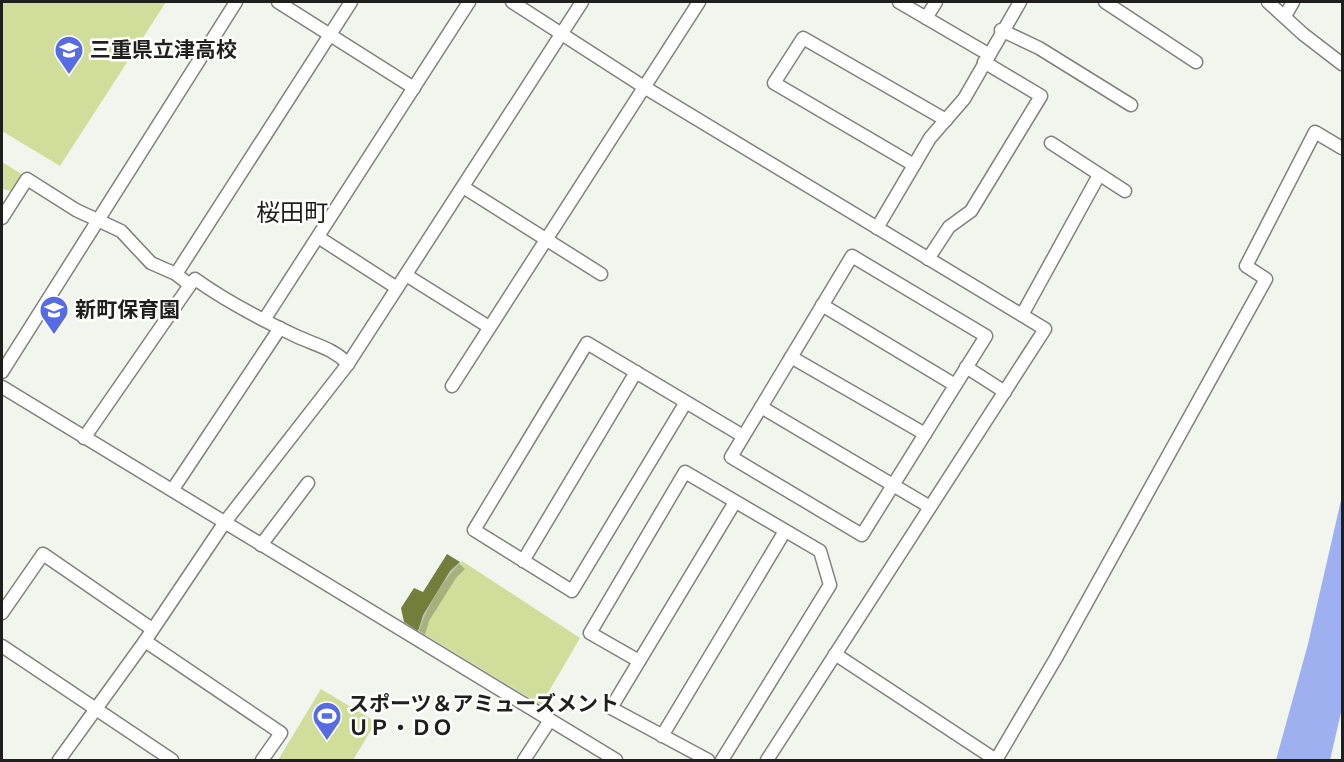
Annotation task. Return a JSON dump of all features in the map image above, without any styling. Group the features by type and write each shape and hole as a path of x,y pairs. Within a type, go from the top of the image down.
{"street":[{"path":"2,372 236,2"},
{"path":"278,2 414,88"},
{"path":"176,274 351,2"},
{"path":"264,321 469,2"},
{"path":"512,2 644,87 1045,329 767,760"},
{"path":"59,760 145,641 225,522 348,364 582,2"},
{"path":"452,386 699,2"},
{"path":"899,2 1041,96 971,210 949,227 928,259"},
{"path":"926,18 936,2"},
{"path":"877,228 930,138 964,99 1001,30 1020,2"},
{"path":"1105,2 1197,62"},
{"path":"1268,2 1342,64"},
{"path":"1284,16 1293,2"},
{"path":"1001,30 1039,48 1131,105"},
{"path":"914,165 774,83 802,38 946,120"},
{"path":"835,654 996,760 1056,658 1266,279 1246,266 1316,132 1342,148"},
{"path":"1052,143 1125,191"},
{"path":"1022,315 1099,175"},
{"path":"2,218 7,199 27,179 98,221 121,231 147,255 151,263 176,274 190,285"},
{"path":"463,187 601,274"},
{"path":"318,237 397,288"},
{"path":"852,256 986,336 862,535 731,457 822,305 852,256"},
{"path":"406,274 489,327"},
{"path":"84,438 195,279 227,303 337,351 348,364"},
{"path":"822,305 955,385"},
{"path":"173,489 280,328"},
{"path":"686,402 572,591 474,531 587,343 636,372 743,436"},
{"path":"790,357 925,434"},
{"path":"966,367 1005,392"},
{"path":"523,561 636,372"},
{"path":"2,387 616,760"},
{"path":"761,407 930,507"},
{"path":"639,661 590,633 685,472 820,551 830,585 722,760"},
{"path":"261,545 308,483"},
{"path":"708,760 611,708 735,502"},
{"path":"662,736 785,531"},
{"path":"2,613 43,554 152,629"},
{"path":"145,641 281,733 262,760"},
{"path":"2,646 172,760"},
{"path":"524,760 550,720"}],"green space":[{"name":"三重県立津高校","path":"2,2 166,2 60,166 2,131"},
{"path":"2,162 23,175 11,191 2,189"},
{"path":"462,561 580,638 541,705 419,631 436,594"},
{"name":"スポーツ＆アミューズメント ＵＰ・ＤＯ","path":"321,689 376,722 353,760 278,760"}],"water":[{"path":"1342,496 1342,708 1330,760 1276,760 1308,644"}],"building":[{"path":"447,554 460,562 450,571 423,615 418,631 404,622 401,608 414,588 423,592"}],"place":[{"name":"三重県立津高校","path":"69,76"},
{"name":"新町保育園","path":"54,336"},
{"name":"スポーツ＆アミューズメント ＵＰ・ＤＯ","path":"327,742"}],"district":[{"name":"桜田町","path":"292,213"}]}
